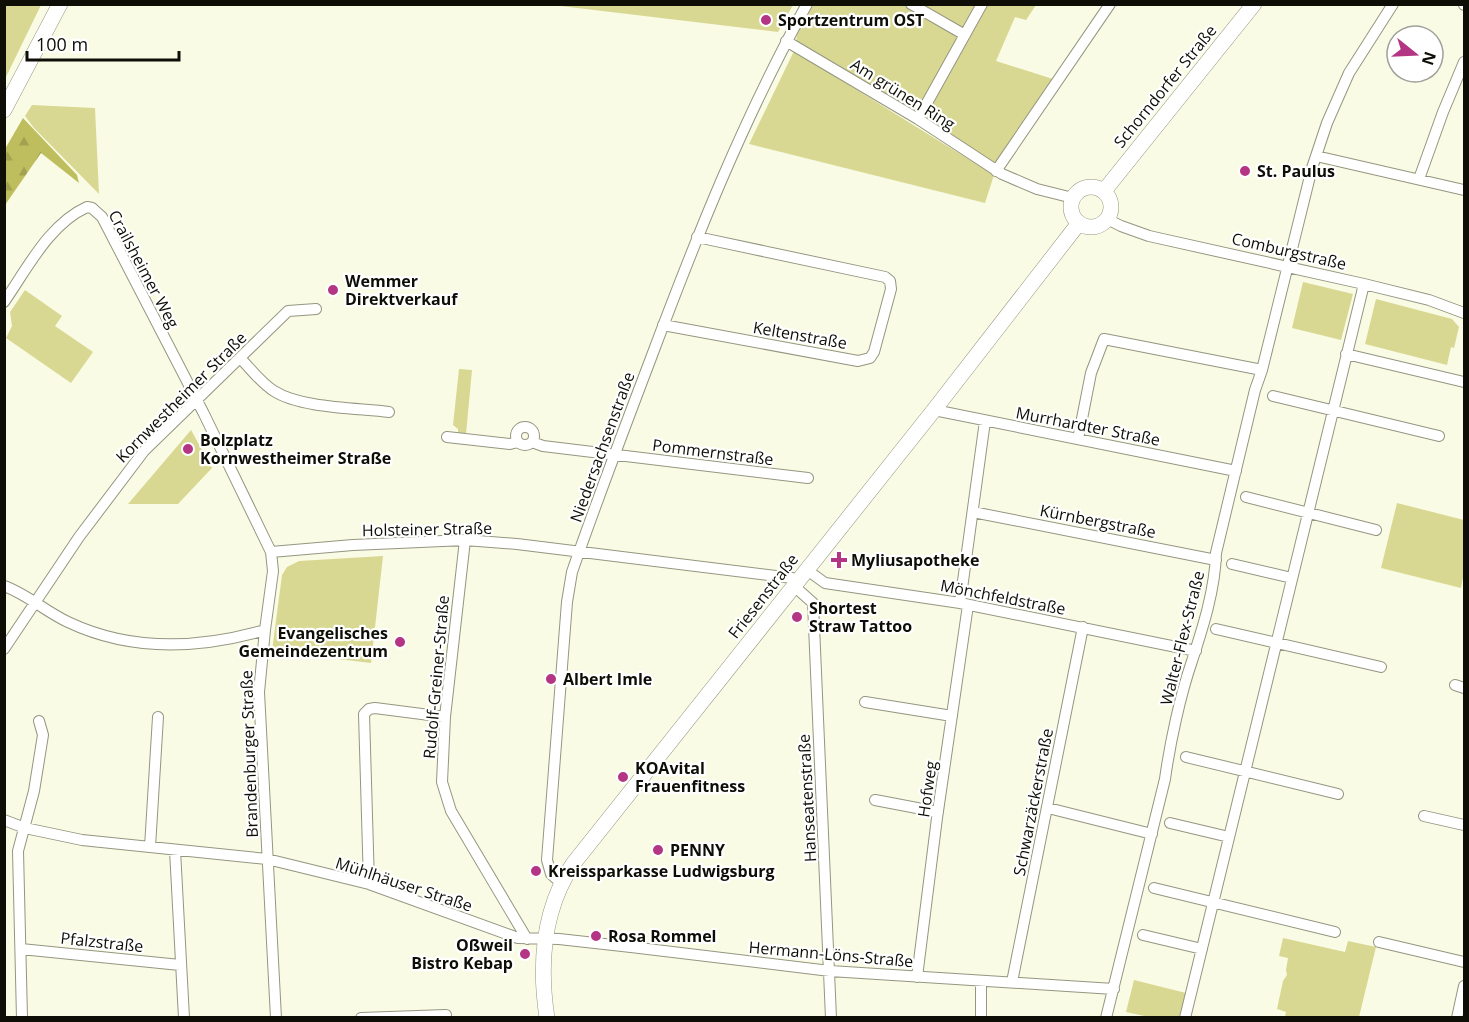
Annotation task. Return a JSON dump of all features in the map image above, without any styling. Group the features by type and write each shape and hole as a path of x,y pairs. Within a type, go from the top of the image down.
{"main road":[{"path":"4,110 60,4"},
{"name":"Schorndorfer Straße","path":"1104,191 1254,4"},
{"path":"1095,187 1104,191 1111,203 1107,219 1090,227 1079,223 1071,210 1073,198 1084,188 1095,187"},
{"name":"Friesenstraße","path":"547,1017 544,984 546,939 551,908 561,883 573,864 934,410 1079,223"}],"street":[{"name":"Niedersachsenstraße","path":"561,883 551,874 547,860 567,601 572,572 697,237 786,41 807,4"},
{"path":"911,4 965,35"},
{"path":"918,119 982,4"},
{"path":"999,172 1065,68 1110,4"},
{"name":"Walter-Flex-Straße","path":"1106,1017 1215,573 1255,390 1316,156 1327,123 1349,74 1393,4"},
{"name":"Am grünen Ring","path":"786,41 918,119 999,172 1037,189 1073,198"},
{"path":"1419,178 1464,62"},
{"path":"1316,156 1464,190"},
{"name":"Crailsheimer Weg","path":"4,302 51,236 78,211 87,207 92,208 102,217 197,399"},
{"name":"Comburgstraße","path":"1107,219 1149,236 1364,284 1429,300 1464,313"},
{"name":"Keltenstraße","path":"663,325 858,361 870,358 874,352 891,289 890,281 885,277 697,237"},
{"path":"1185,1017 1364,284"},
{"name":"Kornwestheimer Straße","path":"4,649 79,537 144,451 288,311 316,309"},
{"path":"1078,439 1091,373 1104,339 1262,370"},
{"path":"1346,354 1464,382"},
{"path":"240,358 271,389 290,399 389,412"},
{"path":"1273,396 1439,436"},
{"name":"Brandenburger Straße","path":"197,399 271,552 272,580 259,692 276,1017"},
{"name":"Murrhardter Straße","path":"934,410 1236,471"},
{"name":"Hofweg","path":"917,977 952,716 985,421"},
{"path":"447,437 510,444 518,442 524,445 532,442 533,432 527,427 517,431 518,442"},
{"name":"Pommernstraße","path":"532,442 543,446 614,456 808,478"},
{"path":"1246,497 1376,530"},
{"name":"Kürnbergstraße","path":"974,512 1216,560"},
{"name":"Holsteiner Straße","path":"271,552 353,545 465,540 579,551 800,579"},
{"name":"Rudolf-Greiner-Straße","path":"465,540 445,717 442,782 451,811 527,939"},
{"path":"1232,564 1292,578"},
{"name":"Mönchfeldstraße","path":"800,579 964,604 1196,651"},
{"name":"Hanseatenstraße","path":"800,579 813,603 831,1017"},
{"path":"4,586 16,590 35,604 70,623 103,636 135,643 189,644 219,641 265,630"},
{"name":"Schwarzäckerstraße","path":"1012,982 1083,627"},
{"path":"1216,628 1381,668"},
{"path":"865,702 952,716"},
{"path":"369,884 365,710 375,708 445,717"},
{"path":"150,847 158,717"},
{"path":"22,1017 18,851 34,791 43,735 39,721"},
{"path":"1186,757 1338,794"},
{"path":"875,800 938,812"},
{"path":"1048,808 1152,834"},
{"path":"1424,816 1464,825"},
{"name":"Mühlhäuser Straße","path":"4,820 25,828 82,840 267,859 369,884 508,934 527,939 546,939"},
{"path":"1170,823 1229,837"},
{"path":"176,850 184,1017"},
{"path":"1154,888 1335,932"},
{"path":"1143,935 1202,949"},
{"name":"Hermann-Löns-Straße","path":"546,939 830,971 1114,988"},
{"path":"1379,942 1464,962"},
{"name":"Pfalzstraße","path":"21,949 180,965"},
{"path":"981,981 981,1017"},
{"path":"1457,1017 1464,986"},
{"path":"361,1017 446,1015"}],"green space":[{"path":"4,5 41,5 5,79"},
{"path":"552,5 793,5 778,32"},
{"path":"813,5 1036,5 1026,20 1015,17 996,61 1056,80 996,171 796,42 797,34"},
{"path":"794,51 994,175 985,203 749,144"},
{"path":"32,105 95,108 99,194 34,128 25,116"},
{"path":"23,118 77,175 79,183 41,153 5,205 5,149"},
{"path":"1303,282 1353,294 1341,340 1292,328"},
{"path":"25,290 62,316 55,326 93,352 71,383 6,338 12,326 10,312"},
{"path":"1376,299 1452,319 1459,327 1447,365 1365,344"},
{"path":"459,369 472,370 466,434 458,434 458,429 453,425"},
{"name":"Bolzplatz Kornwestheimer Straße","path":"191,430 212,468 178,504 128,504"},
{"path":"1397,503 1464,520 1464,572 1461,588 1381,568"},
{"path":"383,556 371,663 272,651 282,575 287,567 299,561"},
{"path":"1283,938 1345,952 1348,941 1376,947 1359,1017 1285,1017 1286,1012 1277,1009 1283,981 1287,975 1288,958 1279,956"},
{"path":"1134,980 1186,993 1179,1017 1149,1017 1126,1012"}],"place":[{"name":"Sportzentrum OST","path":"766,20"},
{"name":"St. Paulus","path":"1245,171"},
{"name":"Wemmer Direktverkauf","path":"333,290"},
{"name":"Bolzplatz Kornwestheimer Straße","path":"188,449"},
{"name":"Myliusapotheke","path":"839,560"},
{"name":"Shortest Straw Tattoo","path":"797,617"},
{"name":"Evangelisches Gemeindezentrum","path":"400,642"},
{"name":"Albert Imle","path":"551,679"},
{"name":"KOAvital Frauenfitness","path":"623,777"},
{"name":"PENNY","path":"658,850"},
{"name":"Kreissparkasse Ludwigsburg","path":"536,871"},
{"name":"Rosa Rommel","path":"596,936"},
{"name":"Oßweil Bistro Kebap","path":"525,954"}]}
